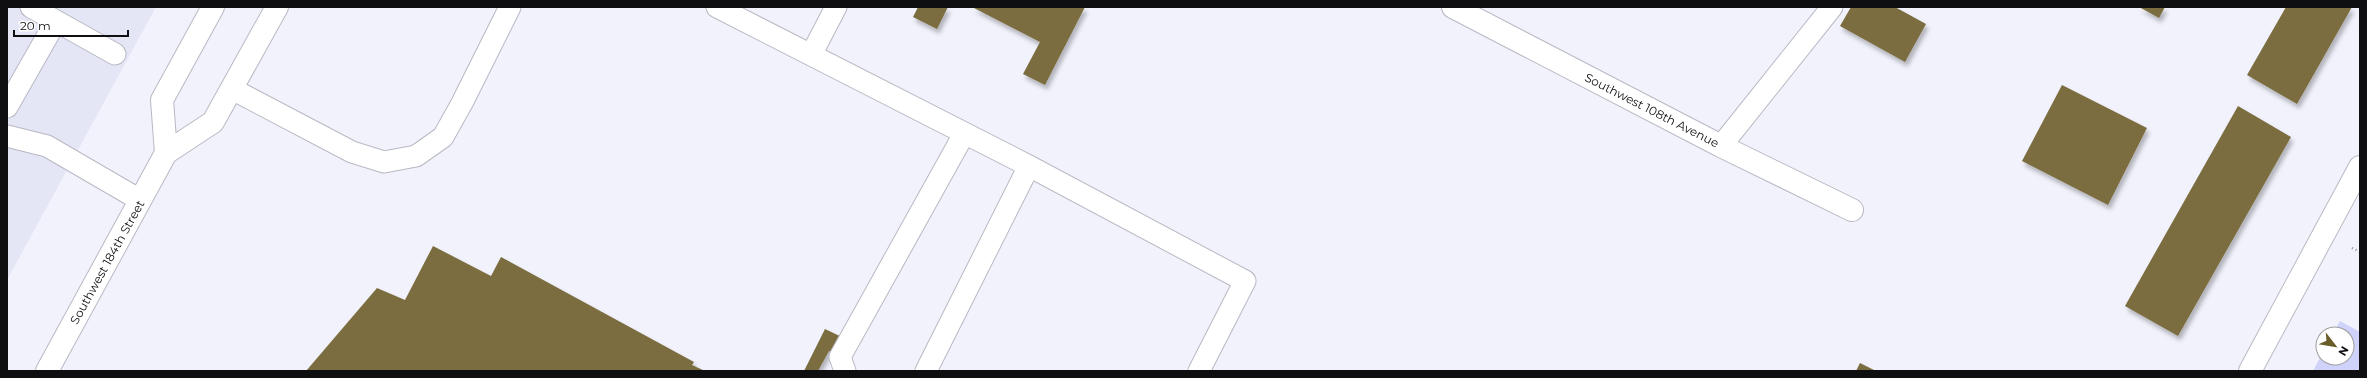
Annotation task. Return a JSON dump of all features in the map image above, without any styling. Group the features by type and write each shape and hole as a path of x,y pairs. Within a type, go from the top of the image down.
{"street":[{"path":"166,153 162,100 213,7"},
{"name":"Southwest 184th Street","path":"47,371 166,153 214,122 277,7"},
{"name":"Southwest 108th Avenue","path":"1453,7 1720,146 1852,210"},
{"path":"2250,371 2360,167"}],"lane":[{"path":"31,7 115,54"},
{"path":"232,89 352,152 384,162 416,156 442,137 510,7"},
{"path":"717,7 810,56 1029,166 1245,281 1198,371"},
{"path":"810,56 836,7"},
{"path":"1720,146 1832,7"},
{"path":"7,107 56,21"},
{"path":"845,371 840,357 964,134"},
{"path":"7,136 47,146 140,200"},
{"path":"926,371 1029,166"}],"shaded area":[{"path":"7,7 156,7 7,280"},
{"path":"2340,321 2349,326 2337,326"},
{"path":"2355,329 2360,332 2360,371 2313,371 2316,366 2355,366"}],"building":[{"path":"918,7 948,7 937,29 913,17"},
{"path":"972,7 1085,7 1045,85 1023,74 1040,42"},
{"path":"1851,7 1895,7 1926,24 1905,62 1840,26"},
{"path":"2139,7 2165,7 2159,18"},
{"path":"2286,7 2352,7 2297,104 2247,75"},
{"path":"2062,85 2147,128 2108,205 2022,161"},
{"path":"2238,106 2291,137 2178,336 2125,306"},
{"path":"433,246 491,276 501,257 694,362 692,365 705,371 306,371 377,288 405,300"},
{"path":"825,329 848,340 840,356 829,351 818,371 804,371"},
{"path":"1860,363 1876,371 1856,371"}]}
